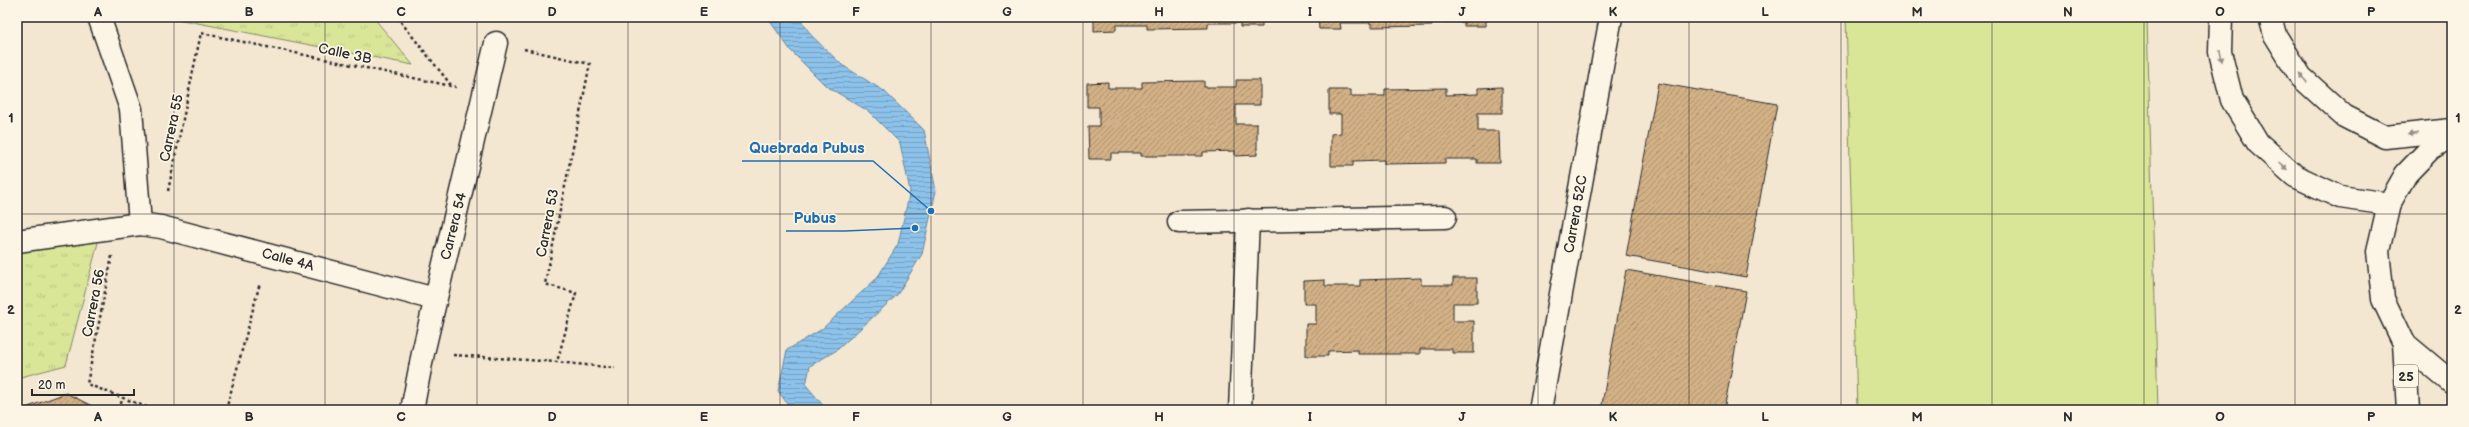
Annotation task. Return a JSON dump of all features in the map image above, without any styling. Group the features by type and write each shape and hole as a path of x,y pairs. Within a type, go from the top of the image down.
{"main road":[{"path":"99,17 131,109 150,226"},
{"name":"Carrera 52C","path":"1540,410 1611,17"},
{"path":"2221,17 2220,52 2232,100 2258,143 2295,176 2340,197 2389,204"},
{"path":"2270,17 2275,35 2301,77 2344,116 2385,137 2452,130"},
{"name":"Carrera 54","path":"412,410 435,299 486,93 496,43"},
{"path":"2452,135 2430,149 2406,174 2389,204 2378,251 2383,299 2404,343 2452,383"},
{"path":"1179,222 1445,217"},
{"path":"1240,410 1248,220"},
{"name":"Calle 4A","path":"17,240 118,226 150,226 268,254 435,299"},
{"name":"25","path":"2404,343 2408,410"}],"path":[{"path":"397,17 451,86"},
{"name":"Carrera 55","path":"150,226 201,33"},
{"name":"Calle 3B","path":"201,33 486,93"},
{"name":"Carrera 53","path":"496,43 590,64 545,284 576,293 557,362"},
{"name":"Carrera 56","path":"118,226 87,384 122,398"},
{"path":"226,410 268,254"},
{"path":"423,352 615,368"},
{"path":"120,410 122,398 154,410"}],"green space":[{"path":"167,17 373,17 413,65"},
{"path":"1846,17 2147,17 2158,410 1857,410"},
{"path":"100,235 66,365 17,378 17,249"}],"water":[{"path":"767,17 799,17 811,35 842,65 884,91 924,130 936,191 922,254 897,295 837,350 810,366 806,385 827,410 792,410 778,391 787,350 822,329 877,278 898,244 910,191 900,143 868,111 826,86 791,51"}],"building":[{"path":"1094,17 1262,17 1262,27 1240,27 1240,23 1208,23 1208,28 1147,29 1147,25 1116,25 1116,30 1094,31"},
{"path":"1318,17 1486,17 1486,26 1464,26 1464,22 1432,22 1432,26 1371,27 1371,23 1340,23 1341,29 1319,29"},
{"path":"1236,80 1260,80 1260,105 1236,105 1236,124 1257,124 1257,155 1235,156 1235,151 1203,152 1203,156 1141,156 1141,153 1111,153 1111,159 1089,159 1088,126 1099,126 1099,107 1087,107 1087,83 1108,82 1108,88 1142,88 1142,82 1204,81 1204,87 1236,87"},
{"path":"1658,83 1777,104 1746,277 1626,256"},
{"path":"1502,87 1502,113 1478,113 1478,131 1499,131 1500,163 1477,163 1477,159 1445,159 1445,163 1384,164 1384,160 1353,161 1353,166 1331,166 1331,134 1341,133 1341,114 1329,114 1329,90 1351,90 1351,96 1385,96 1385,89 1446,88 1446,95 1478,94 1478,88"},
{"path":"1626,270 1746,291 1724,410 1601,410"},
{"path":"1421,278 1421,285 1453,285 1453,278 1477,278 1477,303 1453,303 1453,321 1474,321 1474,353 1452,353 1452,349 1420,349 1420,354 1358,354 1358,350 1328,351 1328,356 1306,356 1306,324 1316,324 1316,304 1304,304 1304,281 1325,280 1325,286 1360,286 1360,280"},
{"path":"66,393 100,410 20,410"}],"place":[{"name":"Quebrada Pubus","path":"931,211"},
{"name":"Pubus","path":"915,228"}]}
